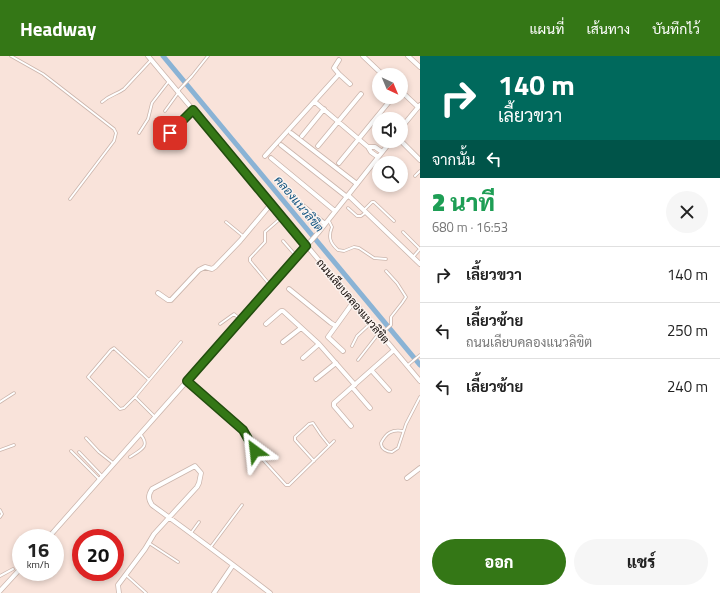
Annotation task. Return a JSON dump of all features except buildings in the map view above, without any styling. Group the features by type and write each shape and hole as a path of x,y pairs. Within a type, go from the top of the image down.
{"street":[{"name":"ถนนเลียบคลองแนวลิขิต","path":"148,56 168,81 179,91 193,110 306,246 394,350 408,364 420,381"},
{"path":"363,56 376,68"},
{"path":"408,56 420,67"},
{"path":"339,60 334,68 350,84"},
{"path":"266,156 339,74"},
{"path":"318,146 361,94"},
{"path":"408,97 419,106 408,119"},
{"path":"315,102 377,156"},
{"path":"339,163 387,104"},
{"path":"302,136 324,110"},
{"path":"291,133 356,184"},
{"path":"281,144 348,196 420,264"},
{"path":"368,147 374,147 382,152"},
{"path":"379,156 385,148"},
{"path":"408,148 420,160"},
{"path":"271,158 335,211"},
{"path":"56,529 318,233 372,164"},
{"path":"288,194 327,222"},
{"path":"158,293 168,300 173,299 199,270 205,267 212,269 215,267 244,237 271,204"},
{"path":"289,289 331,324 336,326"},
{"path":"343,351 328,337 354,301"},
{"path":"266,324 281,311 319,344 336,363 370,408"},
{"path":"283,342 301,328"},
{"path":"303,358 319,344"},
{"path":"350,426 334,405 394,350"},
{"path":"316,379 336,363"},
{"path":"372,371 389,390"},
{"path":"118,593 118,585 154,534 170,518 199,483 200,473 195,466 156,486 148,498 151,504 170,518 191,533 270,593"},
{"path":"407,478 420,468"},
{"path":"214,593 233,565"},
{"path":"0,591 12,578"}],"lane":[{"path":"11,56 43,74 116,133 114,141 70,199"},
{"path":"165,112 179,91 208,56"},
{"path":"102,102 110,96 120,93 151,60"},
{"path":"139,133 148,118 152,103 168,81"},
{"path":"158,144 193,110"},
{"path":"415,176 420,171"},
{"path":"348,208 359,217 372,202 374,202 394,221"},
{"path":"271,286 250,261 250,258 265,242 265,232 282,217"},
{"path":"226,222 244,237"},
{"path":"327,222 332,227 329,235 330,241 338,250 344,251 354,247 359,248 374,258 386,259"},
{"path":"403,232 420,249 413,257"},
{"path":"283,241 296,257"},
{"path":"358,360 381,333 390,326 392,323 391,317 406,297 397,283 386,271"},
{"path":"220,324 234,314 241,320"},
{"path":"352,346 357,336 371,323"},
{"path":"149,380 114,348 88,377 120,409 124,408 135,397 181,342"},
{"path":"408,364 420,355"},
{"path":"187,381 243,430 255,451 283,484 289,485 334,441"},
{"path":"0,402 14,393"},
{"path":"135,397 155,417"},
{"path":"403,431 394,430 390,432 381,443 382,448 388,452 396,451 400,444 403,431 420,397"},
{"path":"314,461 295,440 295,437 313,422 317,426 321,435 330,445"},
{"path":"130,457 142,449 145,445 145,440 140,434"},
{"path":"86,438 99,452 114,464"},
{"path":"0,450 14,445"},
{"path":"71,451 101,478"},
{"path":"79,452 101,478"},
{"path":"210,548 242,506"},
{"path":"0,510 2,514 0,517"},
{"path":"191,533 200,522"},
{"path":"149,543 178,562"},
{"path":"0,576 12,570"},
{"path":"126,574 146,593"}],"waterway":[{"name":"คลองแนวลิขิต","path":"163,56 420,365"}],"route":[{"path":"170,133 193,110 306,246 187,381 243,430 255,451"}]}
